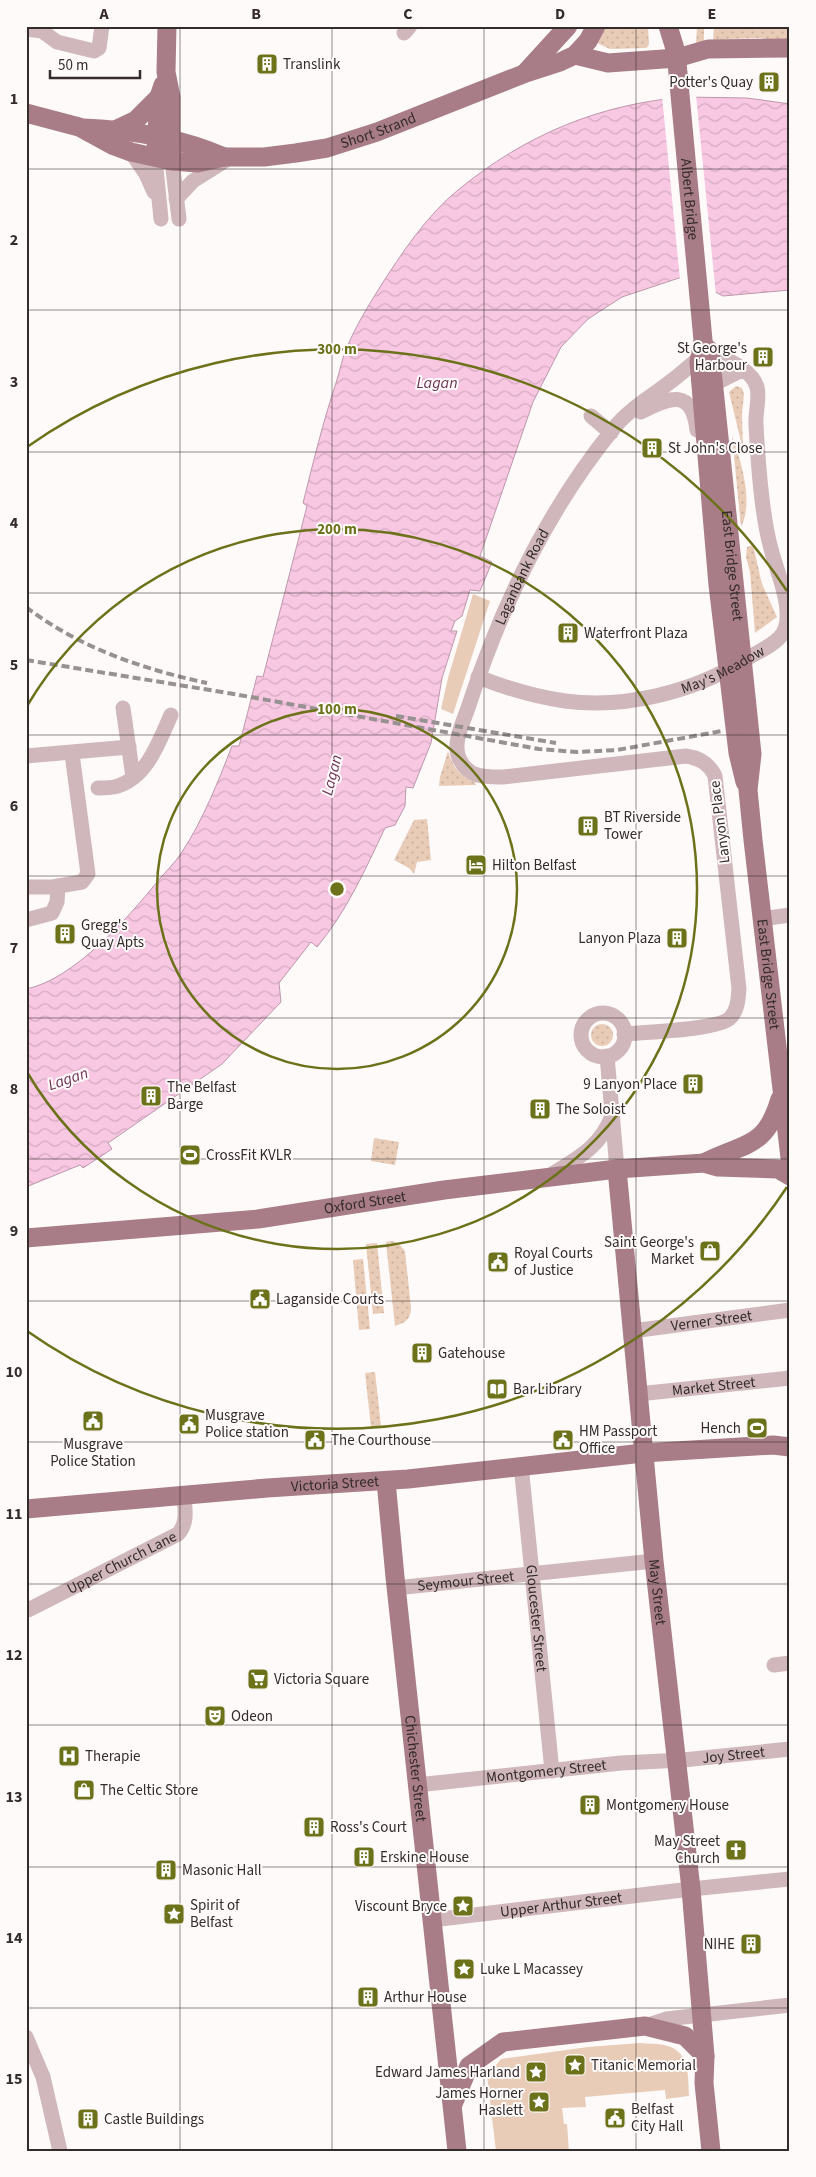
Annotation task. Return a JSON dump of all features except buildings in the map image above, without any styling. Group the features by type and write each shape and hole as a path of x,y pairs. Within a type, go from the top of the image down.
{"main road":[{"path":"163,139 171,97 166,72 166,26"},
{"name":"Short Strand","path":"526,73 568,26"},
{"path":"596,26 575,56 608,63 676,55 708,49 787,49"},
{"path":"668,26 676,55"},
{"path":"676,55 682,26"},
{"name":"Albert Bridge","path":"676,55 699,304"},
{"name":"Short Strand","path":"26,113 79,128 112,145 131,152 164,160 198,163 228,157 264,157 326,148 377,132 526,73 575,56"},
{"path":"164,160 159,97 166,72"},
{"path":"117,129 136,120 159,97"},
{"name":"Short Strand","path":"79,128 117,129 197,145 228,157"},
{"name":"East Bridge Street","path":"699,304 704,351 706,447 733,638"},
{"name":"East Bridge Street","path":"704,351 714,384 733,638 738,753 742,774 748,790 761,919 790,1158"},
{"name":"Oxford Street","path":"704,1163 747,1145 759,1137 773,1122 781,1094"},
{"name":"Oxford Street","path":"26,1238 267,1218 444,1190 617,1169 704,1163 718,1167 778,1169 790,1176"},
{"name":"May Street","path":"617,1169 654,1561 691,1889 705,2056 704,2083 711,2151"},
{"name":"Victoria Street","path":"26,1509 267,1488 386,1481 644,1453 773,1445 790,1447"},
{"name":"Chichester Street","path":"386,1481 457,2151"},
{"path":"452,2108 469,2066 503,2042 645,2026 685,2036 705,2056"}],"street":[{"path":"26,29 42,31 57,42 94,51 99,48 102,26"},
{"path":"131,152 146,174 158,203 161,219"},
{"path":"176,199 193,181 228,157"},
{"path":"158,203 164,160"},
{"path":"164,160 176,199 179,219"},
{"name":"May's Meadow","path":"478,677 531,694 567,701 590,703 630,700 682,688 715,676 778,639 786,625 785,601 770,545 765,517 756,424 758,387 751,376 732,362 704,351"},
{"name":"Laganbank Road","path":"457,742 478,677 517,583 564,499 613,430 628,414 672,381 704,351"},
{"path":"714,384 744,371"},
{"name":"Laganbank Road","path":"613,430 655,405 667,401 682,400 694,410 698,435 706,447"},
{"path":"591,416 613,430"},
{"path":"123,708 133,777"},
{"path":"98,788 118,787 133,777 152,757 171,715"},
{"name":"Lanyon Place","path":"457,742 459,759 473,774 482,777 503,777 686,756 698,758 712,768 716,776 739,989 737,1007 729,1019 714,1025 624,1034"},
{"path":"26,756 60,752 72,754 129,747"},
{"path":"26,887 58,886 82,882 88,874 72,754"},
{"path":"26,920 52,913 57,902 58,886"},
{"path":"761,919 790,915"},
{"path":"607,1013 619,1020 624,1034 622,1046 607,1056 593,1054 587,1050 581,1037 584,1024 595,1015 607,1013"},
{"path":"607,1056 617,1169"},
{"path":"548,1177 592,1148 607,1129 612,1115"},
{"name":"Verner Street","path":"632,1331 790,1310"},
{"name":"Market Street","path":"638,1394 790,1378"},
{"name":"Gloucester Street","path":"521,1465 552,1771"},
{"name":"Upper Church Lane","path":"28,1610 178,1534 184,1526 185,1520 184,1496"},
{"name":"Seymour Street","path":"396,1588 654,1561"},
{"path":"774,1665 790,1664"},
{"name":"Joy Street","path":"676,1759 790,1749"},
{"name":"Montgomery Street","path":"417,1785 676,1759"},
{"name":"Upper Arthur Street","path":"432,1920 790,1879"},
{"path":"645,2026 666,2019 790,2005"},
{"path":"26,2038 37,2059 45,2084 60,2151"}],"shaded area":[{"path":"606,26 648,26 649,45 646,48 610,49 597,43"},
{"path":"697,26 704,26 704,41 696,44"},
{"path":"714,26 790,26 790,38 778,42 761,38 728,39 713,42"},
{"path":"736,386 742,388 744,394 742,414 743,450 729,392"},
{"path":"732,436 745,482 746,506 745,517 741,527"},
{"path":"753,545 762,584 777,617 755,633 750,572 746,557 747,547"},
{"path":"473,594 490,601 453,714 441,709 448,678"},
{"path":"448,751 457,770 475,782 476,785 439,786"},
{"path":"427,819 431,860 417,862 414,874 409,868 394,860 414,820"},
{"path":"602,1024 610,1027 613,1035 610,1043 602,1046 594,1043 591,1035 594,1027"},
{"path":"374,1138 399,1142 395,1165 371,1161"},
{"path":"386,1242 398,1243 405,1251 411,1308 407,1320 395,1326"},
{"path":"377,1243 384,1313 373,1314 366,1244"},
{"path":"363,1259 370,1329 359,1330 353,1260"},
{"path":"375,1372 381,1426 371,1427 365,1373"},
{"path":"640,2043 664,2045 679,2052 688,2072 689,2096 666,2099 665,2090 585,2097 586,2107 562,2108 564,2124 567,2124 569,2151 496,2151 487,2076 501,2059 588,2047"}],"water":[{"name":"Lagan","path":"685,97 747,98 790,104 790,290 723,296 685,276 622,297 588,319 561,347 533,402 480,556 492,562 480,591 470,590 462,616 455,621 451,631 457,631 442,678 431,743 413,788 406,787 405,806 395,825 385,828 355,890 337,919 317,947 311,942 279,983 281,1002 222,1064 108,1143 112,1149 83,1168 80,1165 26,1187 26,989 62,974 80,961 131,913 173,864 190,840 216,787 232,746 239,746 257,676 263,677 307,506 303,503 318,443 345,351 371,301 425,223 447,200 483,170 537,138 593,115 653,101"}],"pier":[{"path":"696,95 716,295 685,279 680,280 662,96"}],"railway":[{"path":"26,607 68,634 112,655 135,664 207,683"},
{"path":"26,660 234,694 539,749 577,752 617,750 722,731"},
{"path":"396,716 556,743"}],"place":[{"name":"Translink","path":"267,64"},
{"name":"Potter's Quay","path":"769,82"},
{"name":"St George's Harbour","path":"763,357"},
{"name":"St John's Close","path":"652,448"},
{"name":"Waterfront Plaza","path":"568,633"},
{"name":"BT Riverside Tower","path":"588,826"},
{"name":"Hilton Belfast","path":"476,865"},
{"name":"Gregg's Quay Apts","path":"65,934"},
{"name":"Lanyon Plaza","path":"677,938"},
{"name":"9 Lanyon Place","path":"693,1084"},
{"name":"The Belfast Barge","path":"151,1096"},
{"name":"The Soloist","path":"540,1109"},
{"name":"CrossFit KVLR","path":"190,1155"},
{"name":"Saint George's Market","path":"710,1251"},
{"name":"Royal Courts of Justice","path":"498,1262"},
{"name":"Laganside Courts","path":"260,1299"},
{"name":"Gatehouse","path":"422,1353"},
{"name":"Bar Library","path":"497,1389"},
{"name":"Musgrave Police Station","path":"93,1421"},
{"name":"Musgrave Police station","path":"189,1424"},
{"name":"Hench","path":"757,1428"},
{"name":"The Courthouse","path":"315,1440"},
{"name":"HM Passport Office","path":"563,1440"},
{"name":"Victoria Square","path":"258,1679"},
{"name":"Odeon","path":"215,1716"},
{"name":"Therapie","path":"69,1756"},
{"name":"The Celtic Store","path":"84,1790"},
{"name":"Montgomery House","path":"590,1805"},
{"name":"Ross's Court","path":"314,1827"},
{"name":"May Street Church","path":"736,1850"},
{"name":"Erskine House","path":"364,1857"},
{"name":"Masonic Hall","path":"166,1870"},
{"name":"Viscount Bryce","path":"463,1906"},
{"name":"Spirit of Belfast","path":"174,1914"},
{"name":"NIHE","path":"751,1944"},
{"name":"Luke L Macassey","path":"464,1969"},
{"name":"Arthur House","path":"368,1997"},
{"name":"Titanic Memorial","path":"575,2065"},
{"name":"Edward James Harland","path":"536,2072"},
{"name":"James Horner Haslett","path":"539,2102"},
{"name":"Belfast City Hall","path":"615,2118"},
{"name":"Castle Buildings","path":"88,2119"}]}
